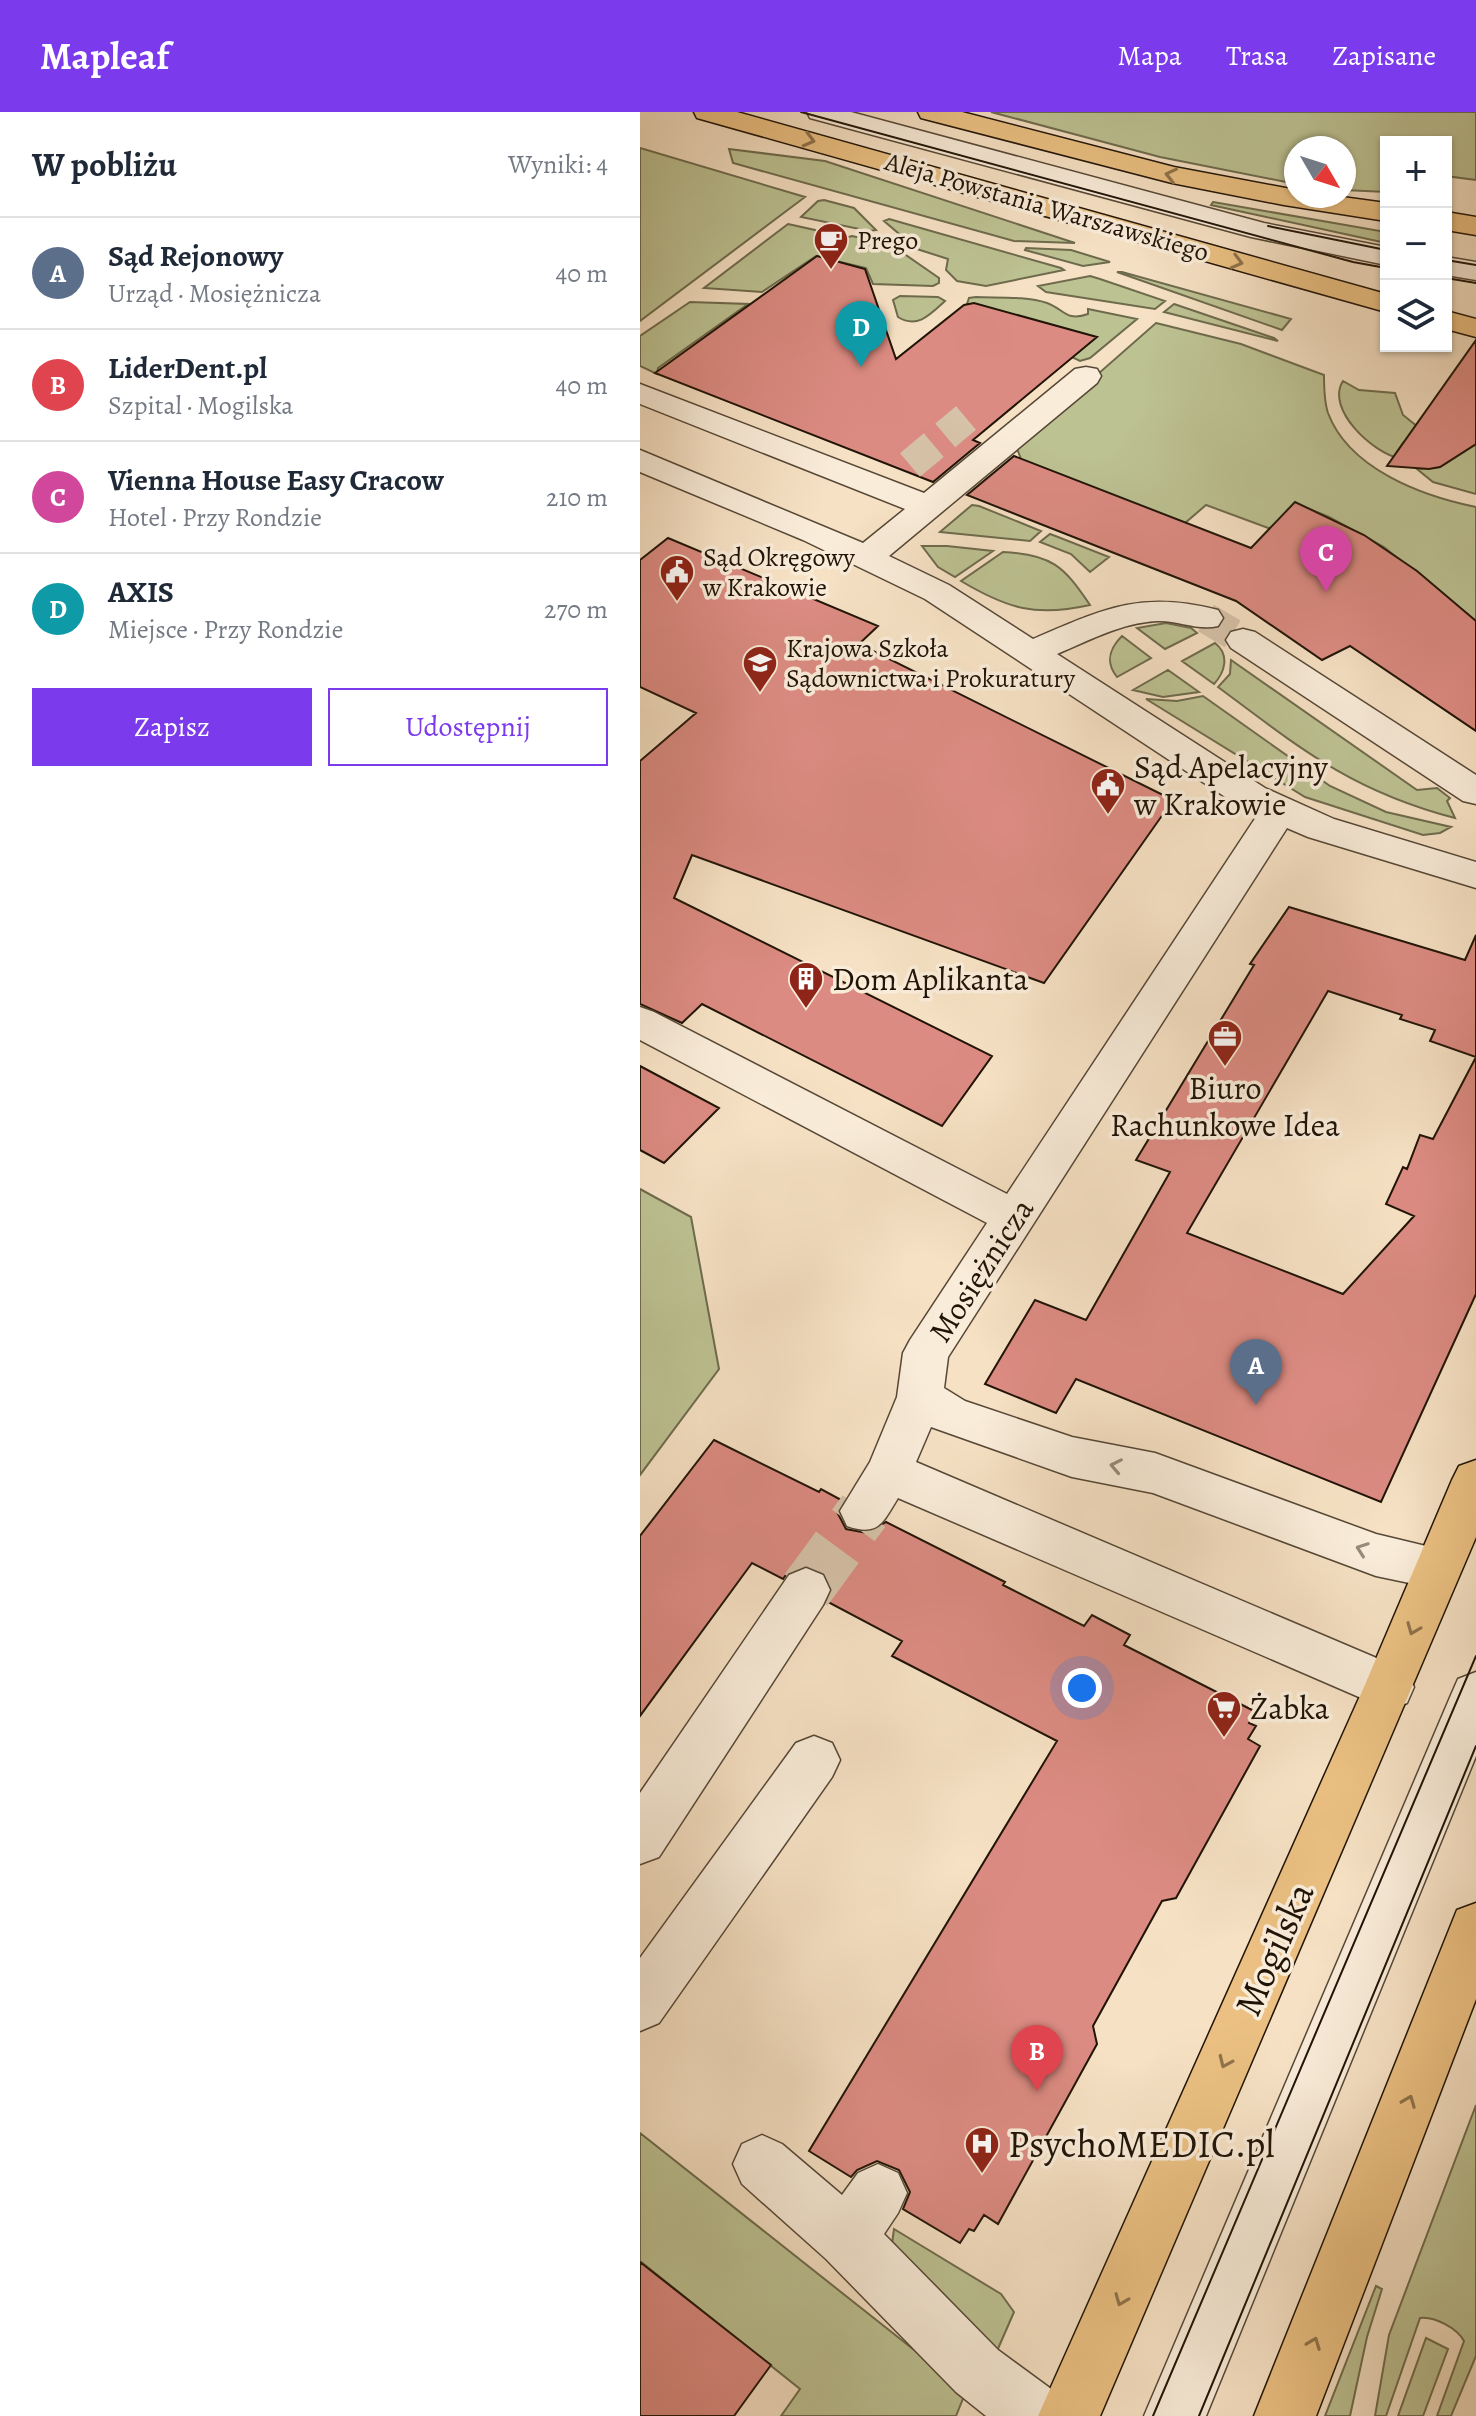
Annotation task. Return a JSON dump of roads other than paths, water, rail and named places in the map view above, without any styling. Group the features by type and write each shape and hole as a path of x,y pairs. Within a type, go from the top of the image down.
{"main road":[{"name":"Aleja Powstania Warszawskiego","path":"707,112 1380,302"},
{"name":"Aleja Powstania Warszawskiego","path":"931,112 1185,178 1380,211"},
{"path":"1452,222 1476,226"},
{"path":"1452,322 1476,328"},
{"name":"Mogilska","path":"1069,2416 1389,1687 1476,1480"},
{"path":"1285,2416 1476,1929"}],"street":[{"path":"820,112 1261,231 1380,255"},
{"path":"1452,267 1476,271"},
{"path":"867,557 1086,376"},
{"path":"640,393 930,507"},
{"path":"640,460 867,557 937,592 1212,774 1279,811 1321,828 1474,865"},
{"path":"882,488 910,465"},
{"path":"1032,652 1114,618 1150,608 1179,609 1206,618"},
{"path":"1243,640 1476,792"},
{"name":"Mosiężnicza","path":"1279,811 926,1353 920,1397 877,1492 1389,1687"},
{"path":"640,1022 1015,1218"},
{"path":"920,1397 949,1415 1072,1457 1155,1473 1376,1555 1438,1568"},
{"path":"640,1839 806,1590"},
{"path":"1175,2416 1476,1695"},
{"path":"640,2004 814,1760"},
{"path":"762,2164 862,2215 977,2371 1036,2416"}],"tunnel":[{"path":"910,465 966,418"},
{"path":"1206,618 1243,640"},
{"path":"806,1590 864,1511"}],"tram line":[{"path":"801,112 1380,267"},
{"path":"1268,226 1380,249"},
{"path":"1452,261 1476,265"},
{"path":"1452,279 1476,283"},
{"path":"1153,2416 1476,1656"},
{"path":"1199,2416 1476,1746"}],"place":[{"name":"Prego","path":"831,271"},
{"name":"AXIS","path":"861,367"},
{"name":"Vienna House Easy Cracow","path":"1326,592"},
{"name":"Sąd Okręgowy w Krakowie","path":"677,603"},
{"name":"Krajowa Szkoła Sądownictwa i Prokuratury","path":"760,694"},
{"name":"Sąd Apelacyjny w Krakowie","path":"1108,816"},
{"name":"Dom Aplikanta","path":"806,1010"},
{"name":"Biuro Rachunkowe Idea","path":"1225,1068"},
{"name":"Sąd Rejonowy","path":"1256,1405"},
{"name":"Żabka","path":"1224,1739"},
{"name":"LiderDent.pl","path":"1037,2091"},
{"name":"PsychoMEDIC.pl","path":"982,2175"}]}
